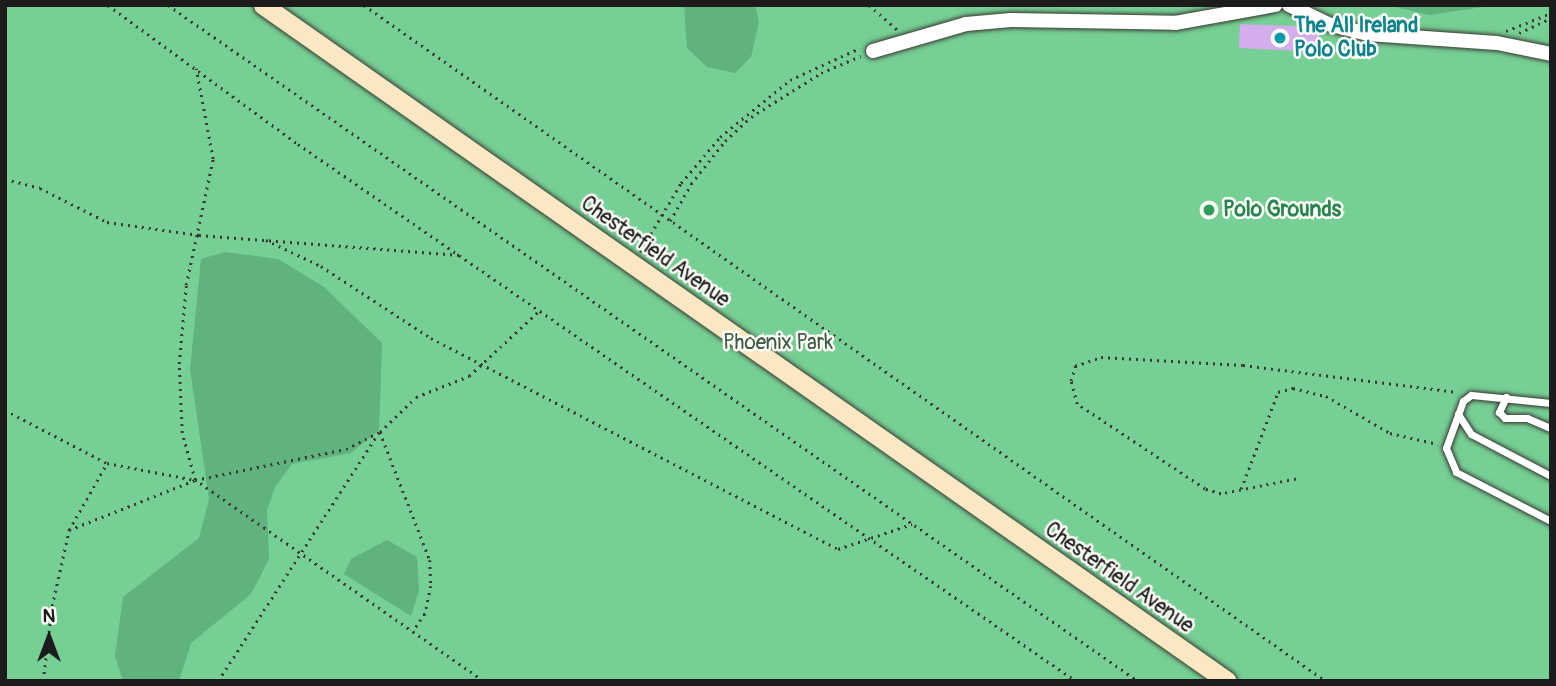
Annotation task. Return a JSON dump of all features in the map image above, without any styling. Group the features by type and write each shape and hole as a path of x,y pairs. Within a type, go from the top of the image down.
{"street":[{"name":"Chesterfield Avenue","path":"263,5 1227,681"},
{"path":"872,48 967,24 1011,20 1175,23 1275,5"},
{"path":"1289,5 1328,24 1368,34 1497,43 1551,54"}],"lane":[{"path":"1551,403 1471,395 1458,413 1447,445 1448,461 1456,472 1551,521"},
{"path":"1506,397 1500,405 1505,418 1527,418 1551,428"},
{"path":"1458,413 1471,433 1551,476"}],"path":[{"path":"108,5 463,256 1076,681"},
{"path":"168,5 1138,681"},
{"path":"364,5 1326,681"},
{"path":"869,5 902,33 894,36"},
{"path":"1497,43 1551,18"},
{"path":"631,263 694,165 760,101 804,73 872,48"},
{"path":"670,221 691,184 724,141 751,117 821,73 872,48"},
{"path":"195,480 182,433 178,364 186,285 199,235 213,159 196,69"},
{"path":"5,179 40,188 107,222 199,235 463,256"},
{"path":"266,240 321,266 431,338 838,548 873,540 912,524"},
{"path":"218,681 380,432 416,397 469,376 541,309"},
{"path":"1296,479 1220,494 1205,489 1077,404 1071,382 1074,366 1101,357 1243,365 1403,382 1471,395"},
{"path":"1241,489 1278,392 1293,388 1325,396 1390,433 1447,445"},
{"path":"5,410 107,463 195,480 483,681"},
{"path":"69,530 195,480 346,449 380,432"},
{"path":"380,432 430,560 431,586 425,614 413,632"},
{"path":"49,681 43,679 52,606 69,530 107,463"}],"green space":[{"name":"Phoenix Park","path":"5,5 1551,5 1551,681 5,681"},
{"path":"684,5 755,5 759,22 751,57 735,73 707,67 687,48"},
{"path":"1387,5 1496,5 1429,15"},
{"path":"225,252 278,259 324,287 382,343 379,430 351,453 292,464 275,487 267,510 269,559 251,594 191,643 179,681 123,681 115,656 123,597 199,538 209,499 190,369 201,259"},
{"path":"387,540 417,557 419,591 411,616 344,574 351,559"}],"building":[{"name":"The All Ireland Polo Club","path":"1240,24 1313,27 1320,31 1319,52 1239,48"}],"place":[{"name":"The All Ireland Polo Club","path":"1280,38"},
{"name":"Polo Grounds","path":"1209,210"}]}
